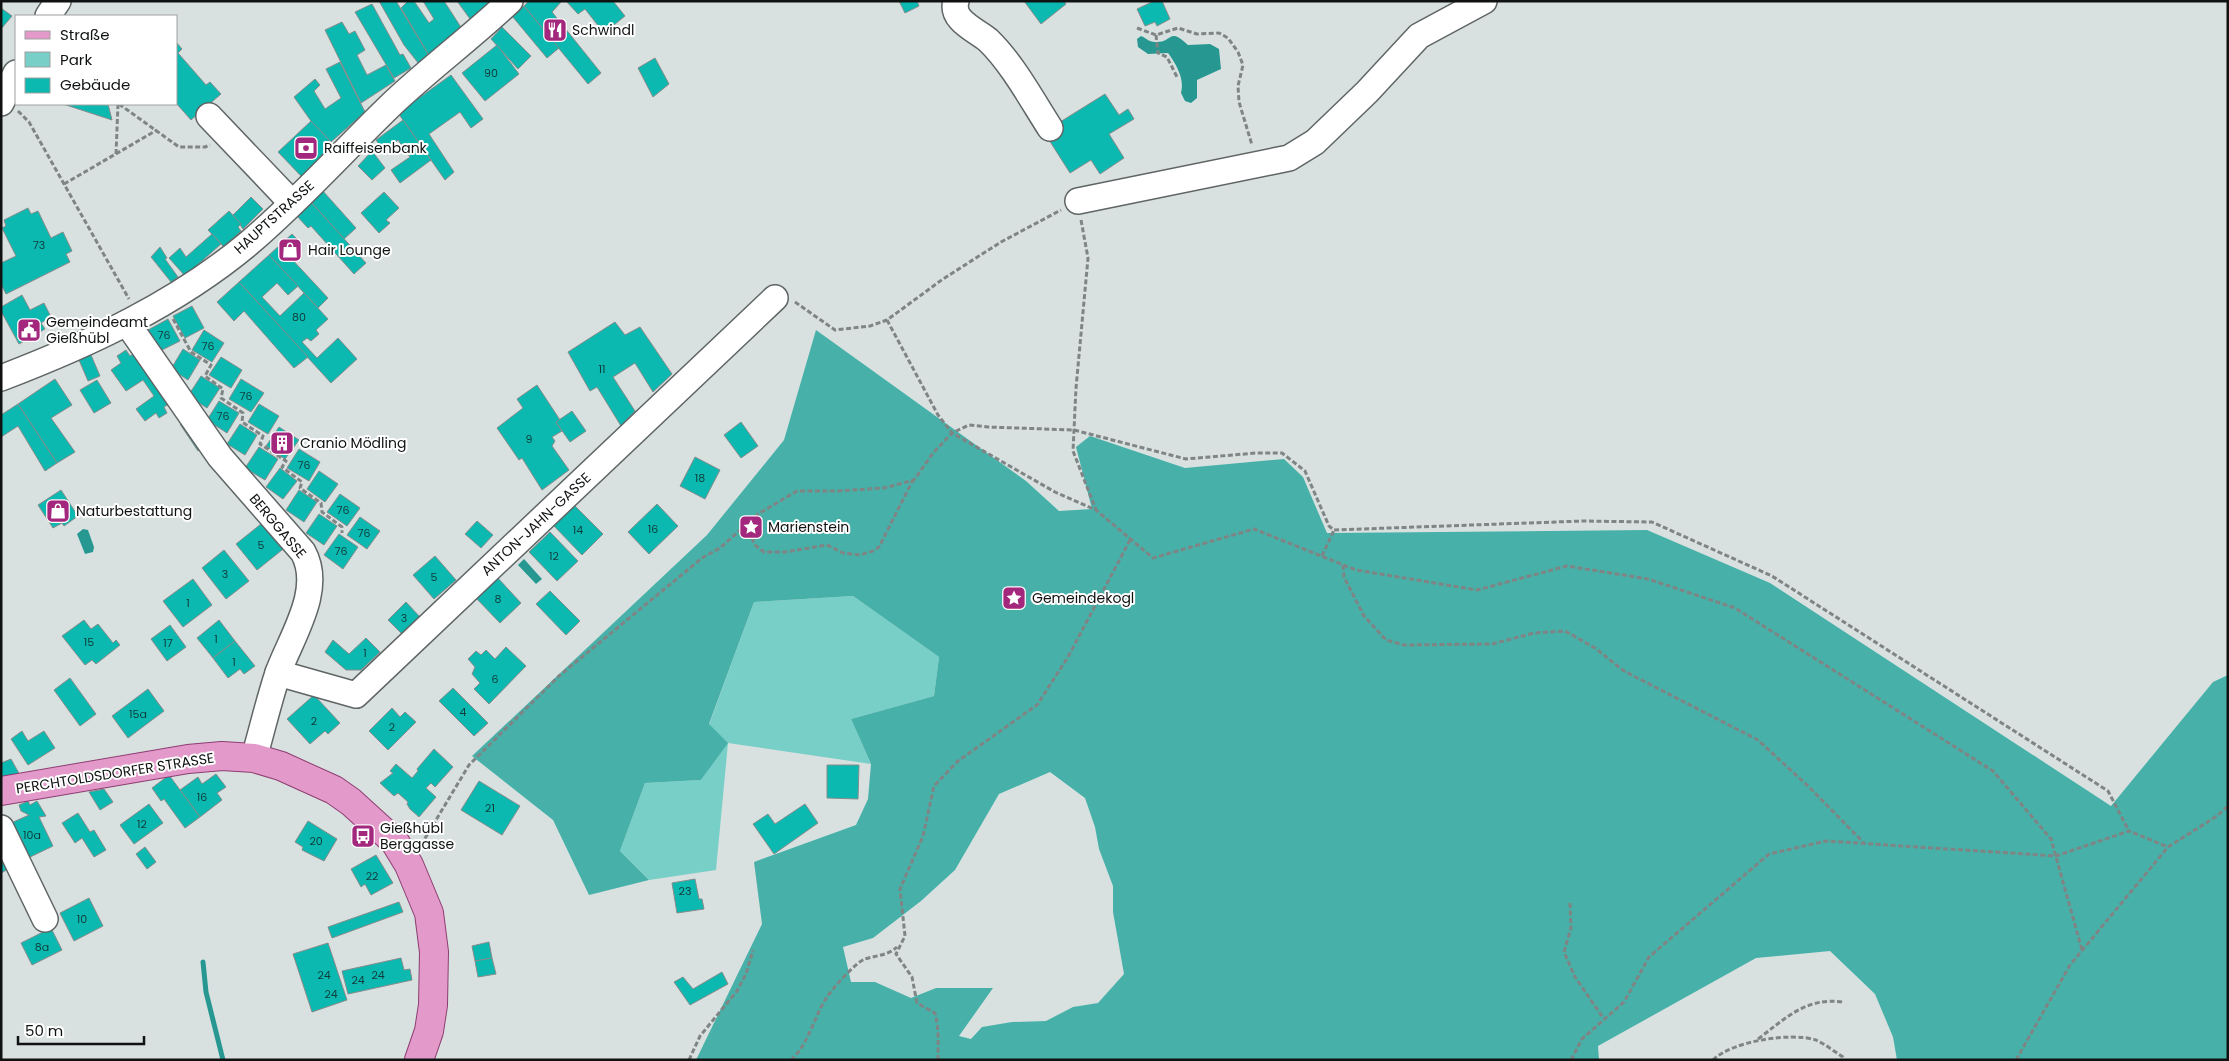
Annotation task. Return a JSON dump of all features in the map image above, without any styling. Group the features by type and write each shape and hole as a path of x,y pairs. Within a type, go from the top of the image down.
{"main road":[{"name":"PERCHTOLDSDORFER STRASSE","path":"1,791 188,759 222,756 254,758 298,773 334,790 395,842 409,865 429,913 434,952 433,1005 429,1031 419,1060"}],"street":[{"path":"49,15 58,1"},
{"name":"HAUPTSTRASSE","path":"1,378 43,362 133,320 164,303 210,273 249,243 394,102 510,1"},
{"path":"956,1 954,7 958,17 988,40 1020,80 1050,128"},
{"path":"1078,201 1289,158 1315,142 1367,92 1418,36 1484,1"},
{"path":"2,99 15,75"},
{"path":"209,116 292,203"},
{"name":"ANTON-JAHN-GASSE","path":"278,673 356,695 774,298"},
{"name":"BERGGASSE","path":"133,320 220,457 308,560 309,586 304,612 278,673 254,758"},
{"path":"1,828 45,919"}],"path":[{"path":"1137,28 1156,35 1178,28 1197,34 1218,33 1228,38 1238,52 1243,65 1238,86 1239,102 1252,144"},
{"path":"1156,35 1158,53 1167,57 1177,77"},
{"path":"2,99 29,122 64,184 133,320"},
{"path":"116,154 119,105"},
{"path":"120,105 179,147 206,147 229,138"},
{"path":"64,184 157,130"},
{"path":"774,298 797,302 835,330 870,326 887,320 943,279 1001,242 1078,201 1088,258 1073,451 1096,510"},
{"path":"164,303 192,352 211,365 205,376 223,389 221,398 243,413 242,422 263,436 260,444 286,462 282,467 302,482 300,488 321,503 322,512 342,527 342,533"},
{"path":"887,320 938,415 952,433 1055,492 1096,510 1153,558 1254,529 1356,570 1477,590 1567,566 1648,579 1735,608 1993,771 2051,839 2082,950"},
{"path":"746,524 755,545 764,552 785,552 827,545 843,553 860,555 873,551 879,547 914,480 933,452 952,433 969,425 1074,430 1186,458 1282,453 1305,472 1329,526 1334,530 1583,521 1652,522 1772,576 2108,790 2129,831 2168,847"},
{"path":"409,865 469,765 560,676 702,558 720,548 746,524 772,505 797,491 884,488 914,480"},
{"path":"1322,556 1334,530"},
{"path":"938,1060 936,1030 938,1023 935,1013 917,1003 912,977 896,954 905,936 900,889 923,836 934,786 958,762 1037,705 1068,657 1130,540"},
{"path":"1342,564 1344,577 1364,616 1386,640 1404,645 1492,644 1534,633 1566,631 1595,648 1624,671 1758,740 1810,787 1865,844"},
{"path":"2016,1060 2070,965 2082,950 2168,847 2217,816 2228,806"},
{"path":"1570,1060 1582,1040 1624,1002 1649,957 1769,854 1826,841 2056,856 2129,831"},
{"path":"1570,903 1571,928 1564,952 1575,977 1604,1019"},
{"path":"791,1060 813,1027 827,997 849,973 865,959 885,955 899,945"},
{"path":"688,1060 700,1036 737,991 746,974 753,950"},
{"path":"1713,1060 1719,1054 1757,1040 1794,1013 1814,1002 1829,1000 1844,1002"},
{"path":"1757,1040 1792,1038 1816,1040 1843,1057 1844,1060"}],"green space":[{"path":"853,596 939,657 934,696 851,719 871,764 728,743 716,870 649,880 620,851 645,783 701,780 727,743 709,725 754,602"}],"shaded area":[{"path":"1141,36 1153,42 1161,42 1174,36 1182,39 1188,45 1210,44 1219,49 1221,69 1197,80 1197,98 1191,103 1185,101 1181,93 1181,77 1171,57 1168,53 1148,54 1138,47 1137,39"},
{"path":"816,330 1026,481 1059,511 1092,509 1076,447 1090,436 1185,468 1284,459 1303,477 1327,533 1647,530 1770,583 2111,806 2213,682 2228,675 2228,1060 1897,1060 1893,1037 1875,994 1830,951 1756,958 1598,1046 1599,1060 696,1060 762,924 754,862 856,825 868,799 871,764 851,719 934,696 939,657 853,596 754,602 709,724 728,743 701,780 645,783 620,851 649,880 589,895 553,820 472,756 707,535 784,440","holes":["1050,772 1085,798 1095,827 1099,849 1113,886 1113,912 1124,974 1098,1003 1073,1007 1046,1021 1012,1022 982,1027 971,1039 959,1036 993,988 936,988 911,998 875,982 851,982 843,947 873,938 921,901 955,870 999,794"]},
{"path":"83,529 88,530 94,547 93,552 85,554 77,534"},
{"path":"524,559 542,579 536,584 518,565"}],"building":[{"path":"379,1 396,1 430,57 419,64 404,45"},
{"path":"408,1 414,1 429,23 434,19 423,1 444,1 466,35 430,57 401,8"},
{"path":"457,1 497,1 473,23"},
{"name":"Schwindl","path":"529,1 562,1 552,12 601,73 588,84 524,6"},
{"name":"Schwindl","path":"566,1 613,1 625,16 604,33 585,9 578,14"},
{"path":"899,1 917,1 919,6 905,13"},
{"path":"1024,1 1064,1 1066,4 1041,24"},
{"path":"1154,1 1162,1 1170,19 1157,26 1155,22 1145,26 1137,9"},
{"path":"372,4 400,55 403,54 411,68 394,78 355,12"},
{"path":"524,6 559,48 547,58 512,16"},
{"path":"1,8 12,16 1,29"},
{"path":"342,22 349,34 355,31 365,50 357,55 367,75 386,65 395,81 361,103 325,30"},
{"path":"502,27 531,56 518,69 491,39"},
{"path":"178,44 182,49 178,53"},
{"path":"497,45 519,74 485,101 462,73"},
{"path":"178,53 206,85 210,82 221,94 191,120 178,105"},
{"path":"655,58 669,84 653,97 638,68"},
{"path":"340,62 365,112 331,142 311,121 294,97 315,79 320,85 314,91 325,109 341,98 326,69"},
{"path":"451,75 483,119 471,128 460,112 429,134 454,172 445,180 398,113"},
{"path":"1105,94 1119,115 1128,109 1134,119 1109,134 1124,158 1100,174 1091,160 1070,173 1044,132"},
{"path":"66,105 108,105 112,120"},
{"path":"403,120 431,160 400,183 391,170 410,157 398,140 384,151 376,140"},
{"name":"Raiffeisenbank","path":"311,121 334,145 301,176 278,152"},
{"path":"372,151 385,168 372,180 358,166"},
{"path":"322,190 356,228 344,239 310,201"},
{"path":"384,192 399,208 386,220 390,223 379,233 361,213"},
{"path":"251,197 263,209 243,229 233,215"},
{"path":"310,201 366,263 354,274 311,226 308,228 295,214"},
{"path":"28,208 31,214 38,211 51,238 63,232 72,251 66,254 70,262 6,294 1,284 1,263 16,256 2,228 6,226 4,220"},
{"path":"229,211 241,224 238,227 241,231 224,247 208,230"},
{"path":"212,234 221,244 185,276 169,258 180,248 186,257"},
{"path":"292,234 301,243 288,255 328,298 318,308 269,255"},
{"path":"160,247 167,258 165,259 178,277 171,282 151,257"},
{"path":"269,255 298,286 288,295 277,283 262,297 280,316 304,293 328,319 316,330 319,334 311,341 307,338 302,342 317,358 338,338 357,359 331,383 239,282"},
{"path":"239,282 308,357 294,368 244,311 234,321 217,302"},
{"path":"22,295 30,310 44,303 51,317 41,323 45,329 19,344 1,311 1,307"},
{"path":"192,306 204,328 185,338 173,316"},
{"path":"168,319 180,341 160,351 148,330"},
{"path":"615,322 625,335 640,327 672,374 653,392 635,363 613,377 635,411 621,426 597,387 590,391 568,352"},
{"path":"204,330 224,343 212,362 192,350"},
{"path":"141,349 175,400 164,407 167,413 159,418 156,413 145,421 136,409 154,396 143,380 126,391 111,370 121,363 117,356 126,350 130,356"},
{"path":"183,349 200,360 188,380 171,369"},
{"path":"91,355 100,376 88,381 79,360"},
{"path":"221,357 242,370 231,388 209,375"},
{"path":"201,376 220,388 207,408 188,396"},
{"path":"55,379 72,405 51,418 75,452 57,463 18,404"},
{"path":"241,379 264,393 251,412 229,399"},
{"path":"97,380 111,403 94,413 80,390"},
{"path":"537,385 560,420 556,422 562,431 552,437 555,441 552,446 569,470 542,490 522,458 519,460 497,428 523,408 517,399"},
{"path":"219,401 239,413 227,433 207,420"},
{"path":"18,404 57,463 45,471 18,426 1,437 1,415"},
{"path":"259,404 279,416 268,434 248,422"},
{"path":"572,411 586,431 570,442 556,422"},
{"path":"188,419 206,445 198,451 180,424"},
{"path":"741,422 758,446 741,458 724,435"},
{"path":"240,424 257,435 245,455 227,444"},
{"name":"Cranio Mödling","path":"279,427 299,440 285,459 266,446"},
{"path":"259,447 278,459 265,480 245,468"},
{"path":"299,449 320,462 309,481 287,468"},
{"path":"695,457 720,470 705,499 680,486"},
{"path":"280,468 297,481 283,499 266,487"},
{"path":"319,471 338,484 325,502 307,489"},
{"name":"Naturbestattung","path":"61,490 78,516 64,526 62,523 53,528 38,505"},
{"path":"299,490 317,502 304,522 286,510"},
{"path":"340,494 360,508 347,526 327,512"},
{"path":"657,504 678,526 649,554 628,532"},
{"path":"574,505 603,534 582,555 553,525"},
{"path":"319,514 337,526 324,545 306,533"},
{"path":"360,517 380,531 367,549 347,535"},
{"path":"266,520 287,546 257,570 236,544"},
{"path":"477,521 493,535 481,548 465,534"},
{"path":"550,532 578,561 557,581 529,552"},
{"path":"339,534 358,547 343,569 324,555"},
{"path":"224,550 249,581 226,599 202,568"},
{"path":"435,556 456,580 434,599 413,575"},
{"path":"496,576 521,603 500,623 474,596"},
{"path":"193,579 212,605 183,627 163,601"},
{"path":"550,591 580,621 566,635 536,604"},
{"path":"406,602 420,617 402,634 388,620"},
{"path":"84,620 91,629 98,624 113,643 116,640 120,645 96,664 92,660 85,665 62,636"},
{"path":"219,620 235,641 213,658 197,638"},
{"path":"170,625 186,647 167,661 151,639"},
{"path":"366,638 380,652 361,670 346,670 325,652 333,640 349,654"},
{"path":"235,641 255,666 244,674 240,669 228,678 213,658"},
{"path":"506,647 526,666 489,704 474,689 480,683 472,674 475,667 468,659 476,651 481,655 486,650 495,659"},
{"path":"70,678 96,714 80,726 54,690"},
{"path":"453,688 488,723 474,736 439,701"},
{"path":"148,689 164,711 128,738 112,716"},
{"path":"314,695 340,723 328,734 325,731 310,744 287,719"},
{"path":"392,708 400,717 405,712 416,722 388,750 369,731"},
{"path":"22,731 28,741 44,731 55,748 28,765 11,739"},
{"path":"434,749 453,767 435,787 431,783 426,788 436,797 419,817 410,809 407,804 408,802 398,793 394,796 380,783 393,773 390,771 396,764 412,778"},
{"path":"11,759 21,777 4,780 1,774 1,763"},
{"path":"827,765 859,765 858,799 827,798"},
{"path":"216,774 226,787 217,793 222,800 200,817 180,790 198,777 202,784"},
{"path":"169,775 200,817 185,828 164,799 161,801 152,788"},
{"path":"479,781 520,806 502,835 461,810"},
{"path":"104,789 113,802 100,810 89,792"},
{"path":"28,801 30,805 37,801 46,816 39,817 53,846 28,858 11,823 29,815 21,811 19,805"},
{"path":"149,804 163,823 134,844 120,825"},
{"path":"805,804 818,823 774,854 753,824 768,814 775,824"},
{"path":"78,813 90,832 94,830 106,850 94,857 82,838 75,843 62,823"},
{"path":"308,821 337,839 324,861 302,850 303,847 295,842"},
{"path":"1,839 14,866 1,873"},
{"path":"145,847 156,862 147,869 136,854"},
{"path":"376,855 393,883 371,895 365,884 361,887 351,869"},
{"path":"695,879 699,899 702,899 704,909 677,913 672,883"},
{"path":"89,898 103,926 74,941 60,913"},
{"path":"399,902 403,912 332,938 328,927"},
{"path":"51,928 62,950 32,965 21,943"},
{"path":"489,942 492,958 475,961 472,946"},
{"path":"328,943 347,1000 312,1012 293,954"},
{"path":"401,958 404,970 410,969 412,980 348,994 342,971"},
{"path":"492,958 496,974 478,977 475,961"},
{"path":"722,972 728,984 690,1005 674,982 683,977 693,989"}],"waterway":[{"path":"203,962 206,992 223,1060"}],"place":[{"name":"Schwindl","path":"555,30"},
{"name":"Raiffeisenbank","path":"306,148"},
{"name":"Hair Lounge","path":"290,250"},
{"name":"Gemeindeamt Gießhübl","path":"29,330"},
{"name":"Cranio Mödling","path":"282,443"},
{"name":"Naturbestattung","path":"58,511"},
{"name":"Marienstein","path":"751,527"},
{"name":"Gemeindekogl","path":"1014,598"},
{"name":"Gießhübl Berggasse","path":"363,836"}]}
